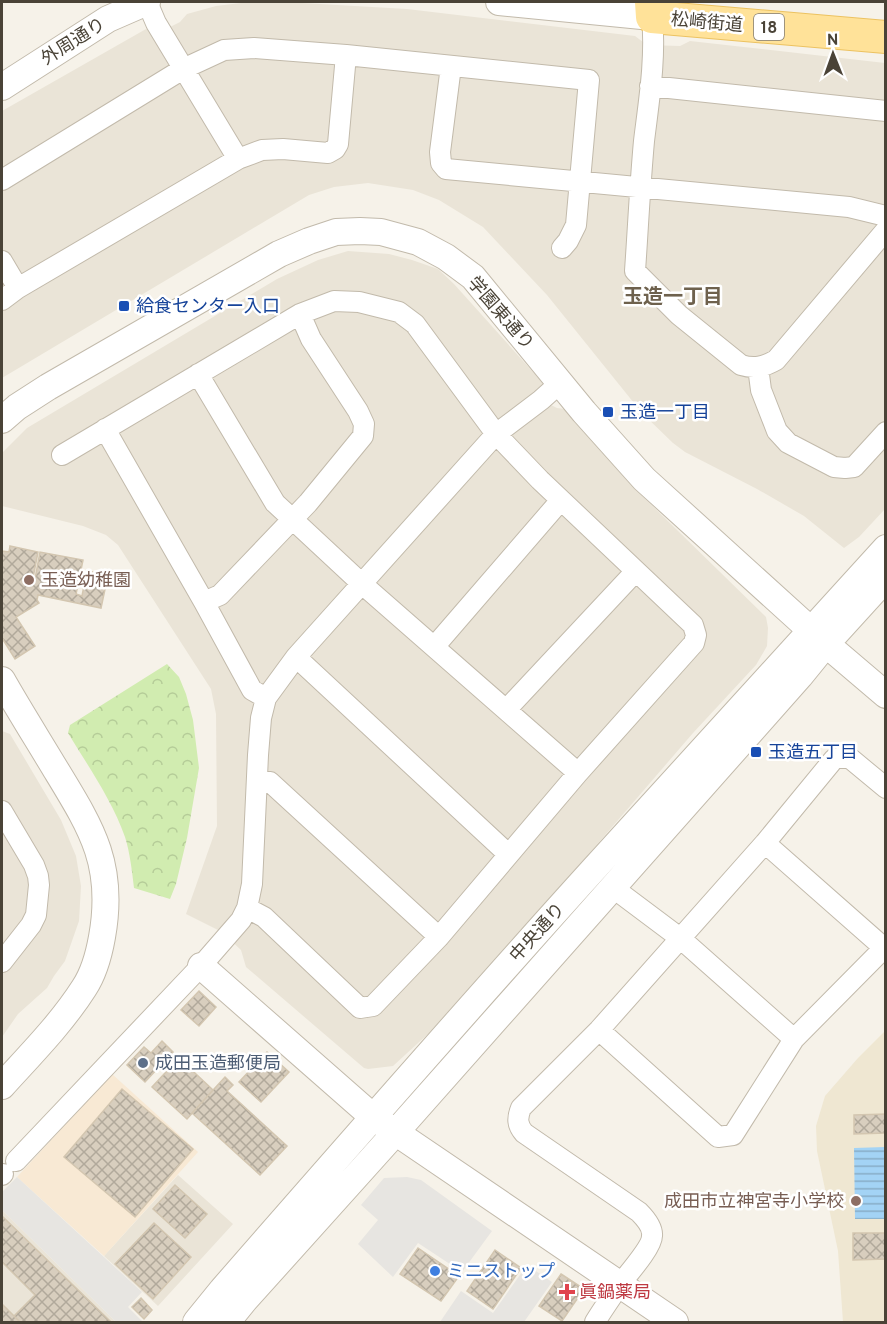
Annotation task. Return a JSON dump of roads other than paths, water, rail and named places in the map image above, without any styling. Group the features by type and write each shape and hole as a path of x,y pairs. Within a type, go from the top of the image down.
{"main road":[{"name":"松崎街道","path":"651,9 885,38"}],"street":[{"path":"147,2 156,23 238,159"},
{"name":"外周通り","path":"2,87 108,19 147,2"},
{"path":"499,2 651,9 653,36 640,188 636,271 679,315 741,365 750,368 766,366 776,360 885,230"},
{"path":"2,180 183,69 224,50 254,48 346,55 589,80 576,225 562,248"},
{"path":"2,300 18,288 238,159 262,150 283,149 328,153 335,149 338,144 346,55"},
{"path":"451,66 440,152 441,163 446,169 849,207 885,216"},
{"path":"650,86 885,111"},
{"name":"学園東通り","path":"2,420 17,407 48,387 279,254 309,241 336,232 360,231 381,232 418,242 446,257 473,278 584,412 644,479 885,695"},
{"path":"2,261 18,288"},
{"path":"62,455 300,314 334,302 359,302 399,312 415,324 496,434 635,572 693,625 696,634 694,643 578,773 439,937 373,1006 360,1008 264,916 247,908"},
{"path":"204,602 220,595 293,519 363,436 364,424 358,411 311,339 300,314"},
{"path":"758,367 761,390 777,431 788,443 834,467 854,467 885,432"},
{"path":"198,374 275,503 361,583 578,773"},
{"path":"7,1170 201,966 241,920 247,908 252,884 256,781 261,718 266,698 296,657 496,434 560,383"},
{"path":"105,429 252,690 266,698"},
{"path":"434,647 561,500"},
{"name":"中央通り","path":"227,1323 251,1293 800,676 818,637 885,548"},
{"path":"506,710 635,572"},
{"name":"中央通り","path":"196,1323 373,1117 593,870 783,662 818,637 885,578"},
{"path":"296,657 508,854"},
{"path":"2,680 9,710 83,814 97,844 104,869 107,894 101,946 94,969 85,987 43,1040 2,1086"},
{"path":"594,1323 650,1245 652,1236 649,1224 639,1212 524,1133 518,1122 521,1108 599,1030 765,843 834,759 843,757 851,759 885,788"},
{"path":"256,781 270,782 439,937"},
{"path":"2,811 34,865 39,885 36,915 31,925 2,962"},
{"path":"599,1030 718,1137 733,1135 794,1039 884,947 765,843"},
{"path":"612,887 680,938 794,1039"},
{"path":"201,966 373,1117 675,1323"}],"water":[{"path":"885,1147 885,1219 855,1219 854,1148"}],"place":[{"name":"給食センター入口","path":"124,306"},
{"name":"玉造一丁目","path":"608,412"},
{"name":"玉造幼稚園","path":"29,580"},
{"name":"玉造五丁目","path":"756,752"},
{"name":"成田玉造郵便局","path":"143,1063"},
{"name":"成田市立神宮寺小学校","path":"856,1201"},
{"name":"ミニストップ","path":"435,1271"},
{"name":"眞鍋薬局","path":"567,1292"}],"district":[{"name":"玉造一丁目","path":"673,296"}]}
